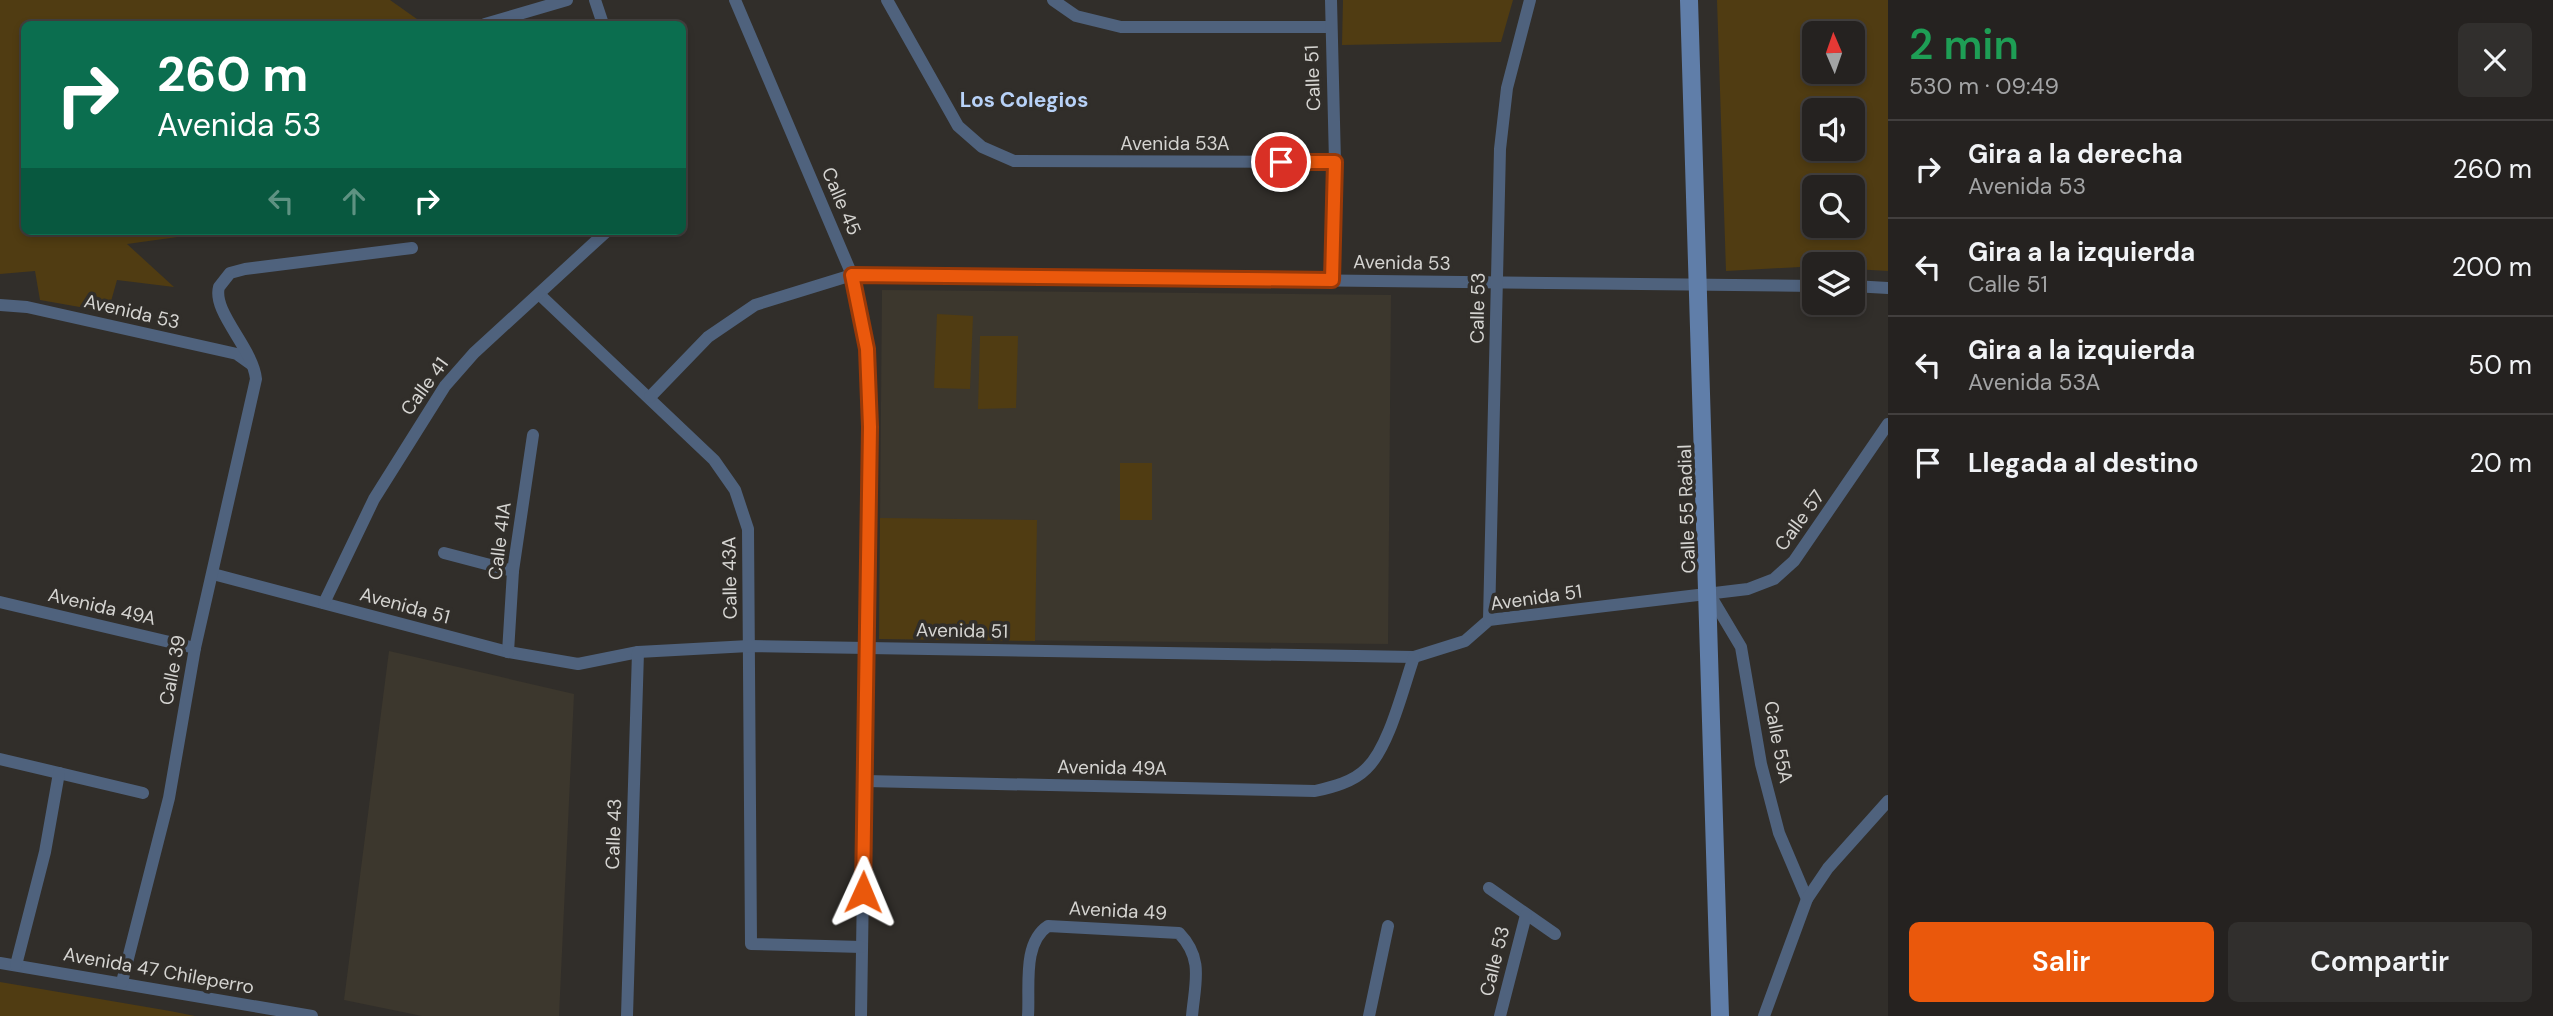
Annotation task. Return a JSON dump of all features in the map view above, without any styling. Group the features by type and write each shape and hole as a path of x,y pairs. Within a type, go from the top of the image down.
{"main road":[{"name":"Calle 55 Radial","path":"1689,0 1710,595 1720,1016"}],"street":[{"path":"495,21 567,0"},
{"path":"595,0 602,21"},
{"name":"Calle 45","path":"735,0 852,275 867,349 870,427 861,1016"},
{"name":"Avenida 53A","path":"887,0 958,125 982,147 1014,162 1335,162"},
{"path":"1053,0 1076,16 1121,27 1329,27"},
{"name":"Calle 51","path":"1331,0 1329,27 1335,162 1332,280"},
{"name":"Calle 53","path":"1489,620 1500,149 1507,88 1530,0"},
{"name":"Calle 41","path":"324,603 374,499 445,386 474,353 603,235"},
{"path":"251,365 244,344 217,299 219,286 230,273 412,248"},
{"name":"Avenida 53","path":"650,397 708,337 755,305 852,275 1802,286"},
{"path":"1865,287 1888,288"},
{"name":"Calle 43A","path":"540,295 714,460 735,490 747,529 751,944 862,947"},
{"name":"Avenida 53","path":"0,305 27,307 237,354 251,365"},
{"name":"Calle 39","path":"122,982 169,798 195,648 256,379 251,365"},
{"name":"Calle 57","path":"1710,595 1748,589 1774,579 1794,561 1888,424"},
{"name":"Calle 41A","path":"508,652 513,571 533,435"},
{"path":"1876,444 1888,451"},
{"path":"444,553 513,571"},
{"name":"Avenida 51","path":"213,574 508,652 578,664 638,652 750,646 1414,657 1465,641 1489,620 1710,595"},
{"name":"Calle 55A","path":"1710,595 1741,647 1761,764 1779,833 1807,899"},
{"name":"Avenida 49A","path":"0,602 195,648"},
{"name":"Calle 43","path":"627,1016 638,652"},
{"name":"Avenida 49A","path":"866,780 1315,791 1335,787 1366,769 1379,752 1414,657"},
{"path":"0,759 143,793"},
{"path":"16,965 45,852 59,773"},
{"path":"1764,1016 1807,899 1828,868 1888,801"},
{"path":"1489,888 1555,934"},
{"name":"Calle 53","path":"1500,1016 1526,915"},
{"name":"Avenida 49","path":"1028,1016 1032,945 1037,933 1048,926 1179,933 1192,947 1197,960 1192,1016"},
{"path":"1369,1016 1388,926"},
{"name":"Avenida 47 Chileperro","path":"0,963 312,1016"}],"shaded area":[{"path":"0,0 390,0 420,21 21,21 21,235 192,235 127,244 174,287 117,280 108,312 40,300 35,271 0,274"},
{"path":"1343,0 1513,0 1501,42 1342,45"},
{"path":"1717,0 1888,0 1888,271 1865,270 1865,252 1802,252 1802,267 1726,271"},
{"path":"882,290 1391,295 1388,644 879,639"},
{"path":"937,314 973,316 970,389 934,388"},
{"path":"980,336 1018,336 1016,408 978,409"},
{"path":"1120,463 1152,463 1152,520 1120,520"},
{"path":"880,518 1037,520 1035,641 879,639"},
{"path":"389,651 574,694 559,1016 422,1016 344,1000"},
{"path":"0,982 170,1011 195,1016 0,1016"}],"district":[{"name":"Los Colegios","path":"1024,100"}],"route":[{"path":"863,892 870,427 867,349 852,275 1332,280 1335,162 1281,162"}]}
